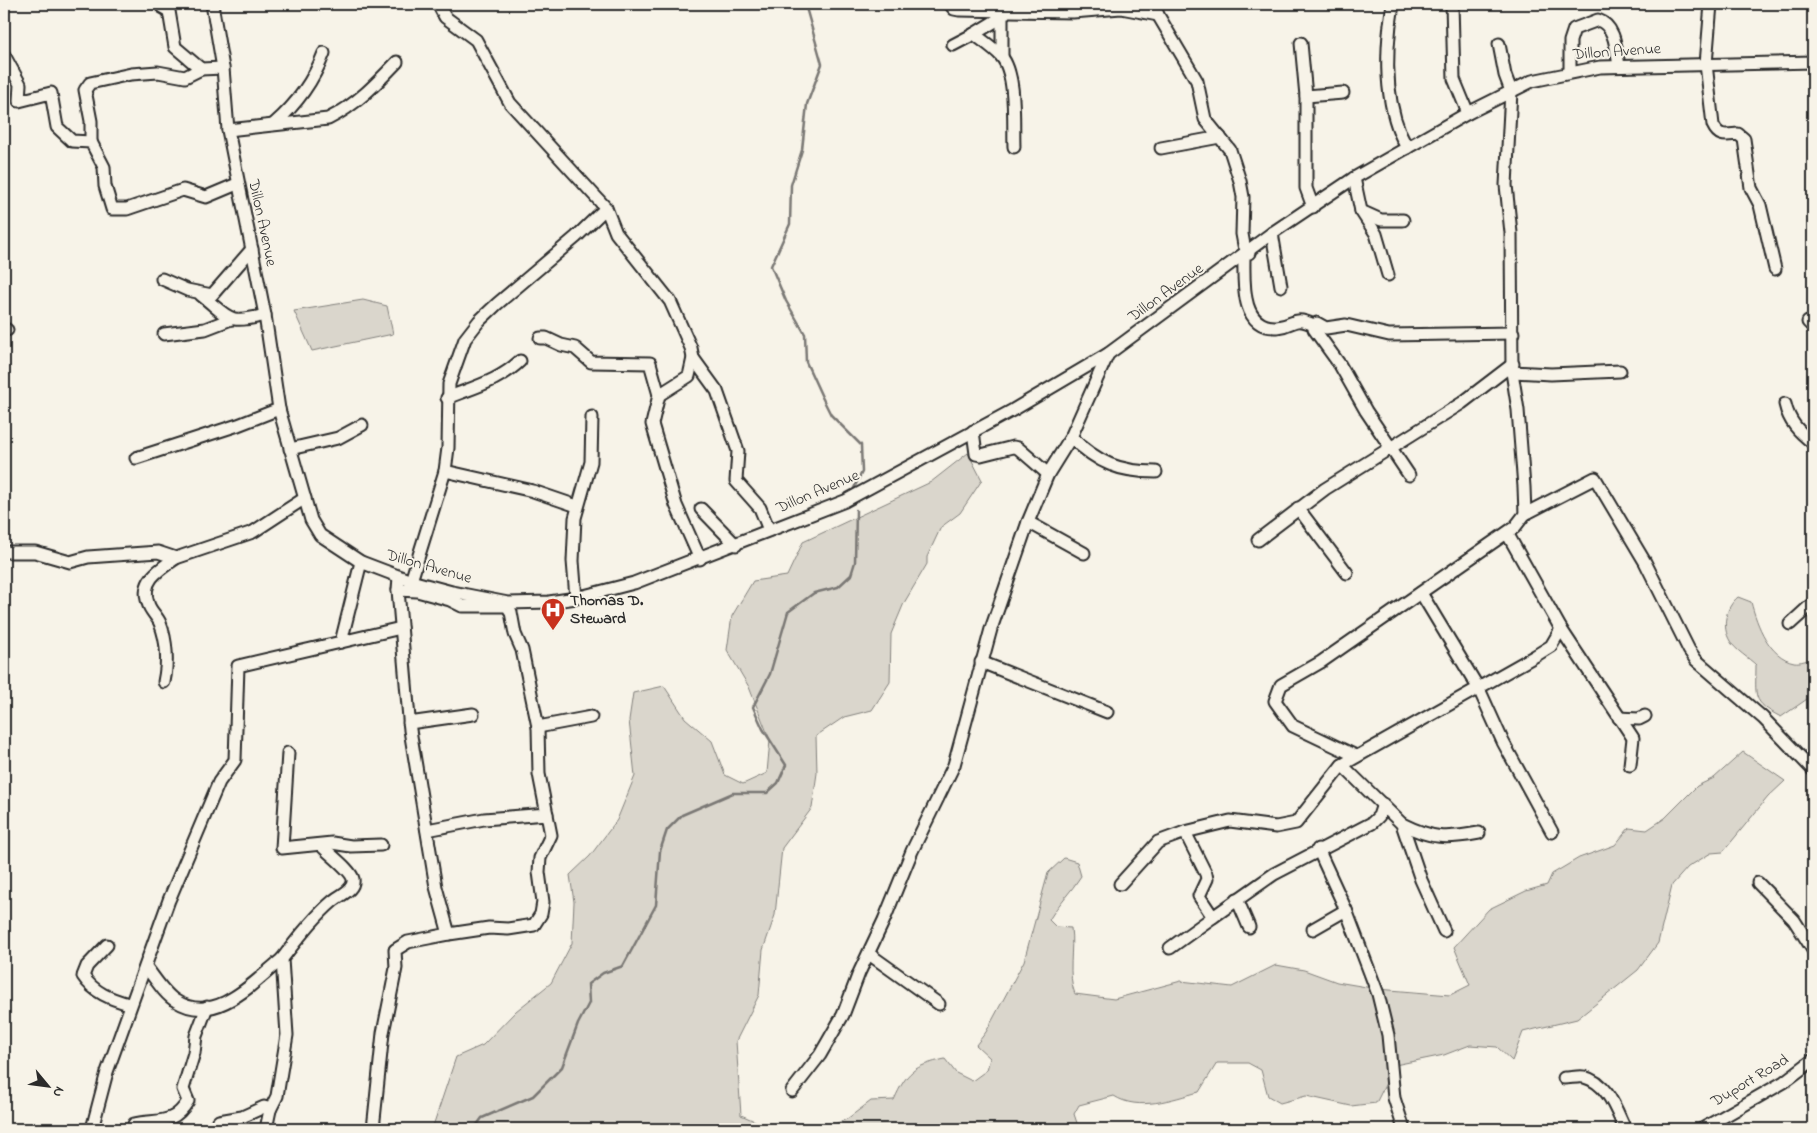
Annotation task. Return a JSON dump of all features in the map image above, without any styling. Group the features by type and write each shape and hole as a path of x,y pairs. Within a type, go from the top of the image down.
{"street":[{"path":"160,4 162,8 169,11 175,47 201,69"},
{"name":"Dillon Avenue","path":"212,4 223,68 228,130 237,184 265,315 279,408 311,520 320,535 361,562 405,579 452,592 508,603 550,602 576,598 634,583 845,502 1108,354 1246,255 1272,234 1354,178 1468,113 1532,81 1570,72 1619,66 1813,62"},
{"path":"438,4 445,17 476,40 510,103 606,208 616,233 670,301 691,348 693,358 689,376 660,396"},
{"path":"950,4 954,9 959,10 1073,12 1120,8 1156,9 1197,81 1205,119 1230,150 1236,164 1242,197 1242,234 1246,255 1245,297 1255,321 1264,325 1278,327 1296,320 1314,326 1317,323 1326,328 1346,325 1389,334 1513,332"},
{"path":"1393,4 1390,23 1388,80 1398,131 1407,148"},
{"path":"1452,4 1454,80 1468,113"},
{"path":"1711,4 1706,64 1713,124 1716,131 1722,135 1738,134 1744,139 1751,188 1760,205 1776,269"},
{"path":"954,45 1010,10"},
{"path":"1002,57 1010,10"},
{"path":"1570,72 1570,41 1574,29 1598,20 1609,27 1612,33 1619,66"},
{"path":"974,34 1002,57 1008,73 1012,93 1014,147"},
{"path":"1301,43 1306,96 1306,188 1313,207"},
{"path":"1499,44 1505,76 1512,91 1506,185 1511,233 1509,258 1513,332 1512,368 1522,453 1524,514"},
{"path":"273,125 302,95 317,70 324,53"},
{"path":"4,55 20,84 19,101 51,93 57,127 72,141 91,142"},
{"path":"228,130 328,119 339,114 376,86 397,62"},
{"path":"223,68 201,69 185,77 158,72 131,74 90,83 84,90 91,121 91,142 104,167 105,186 112,209 127,209 183,190 206,197 237,184"},
{"path":"1306,96 1343,93"},
{"path":"1162,148 1220,137"},
{"path":"1354,178 1361,211 1376,234 1388,276"},
{"path":"449,934 436,887 409,723 401,628 402,610 398,590 405,579 446,470 448,448 447,398 453,368 464,339 479,320 606,208"},
{"path":"1361,211 1381,220 1403,220"},
{"path":"1272,234 1281,286"},
{"path":"162,280 199,293 212,295 252,249"},
{"path":"199,293 231,319 240,321 265,315"},
{"path":"164,334 205,329 231,319"},
{"path":"1314,326 1314,329 1340,365 1366,412 1410,475"},
{"path":"540,338 546,338 561,346 575,348 591,362 650,363 660,396 652,424 676,505 700,559"},
{"path":"792,1091 820,1055 843,1015 859,973 869,954 927,817 954,765 981,662 1028,522 1048,474 1071,437 1108,354"},
{"path":"693,358 717,391 738,451 736,481 760,508 769,530"},
{"path":"447,398 488,384 507,374 520,360"},
{"path":"1258,540 1298,508 1462,403 1512,368 1551,374 1620,371"},
{"path":"1786,404 1788,416 1799,433 1813,443"},
{"path":"136,458 238,425 279,408"},
{"path":"576,598 573,560 577,506 591,462 592,417"},
{"path":"290,450 338,438 362,425"},
{"path":"973,431 976,454 981,455 1013,447 1018,448 1048,474"},
{"path":"1071,437 1095,458 1120,469 1156,472"},
{"path":"446,470 533,491 577,506"},
{"path":"1356,756 1293,726 1275,701 1284,681 1321,662 1421,593 1515,527 1524,514 1595,478 1645,562 1689,650 1696,660 1763,718 1813,770"},
{"path":"164,682 167,667 160,623 148,605 146,594 153,574 176,558 253,532 305,498"},
{"path":"1298,508 1347,574"},
{"path":"701,509 736,545"},
{"path":"1028,522 1084,553"},
{"path":"1507,533 1561,629 1633,738 1630,765"},
{"path":"4,552 35,552 70,562 88,557 158,552 176,558"},
{"path":"341,642 361,562"},
{"path":"373,1129 383,1033 396,968 395,950 408,942 449,934 489,928 508,930 534,925 538,921 543,902 539,872 540,858 551,835 540,774 538,727 522,650 515,634 511,612 507,606 462,606 450,600 417,591 398,590"},
{"path":"1421,593 1479,689 1503,742 1552,832"},
{"path":"1790,624 1813,603"},
{"path":"92,1129 107,1072 130,1004 146,967 162,916 224,772 235,760 238,666 401,628"},
{"path":"1120,884 1135,864 1158,842 1185,832 1230,821 1276,827 1296,823 1342,765 1479,689 1551,646 1561,629"},
{"path":"981,662 1108,712"},
{"path":"409,723 473,714"},
{"path":"1620,718 1639,719 1646,716"},
{"path":"538,727 591,717"},
{"path":"288,753 282,848 381,844"},
{"path":"1342,765 1402,824 1426,835 1437,837 1479,833"},
{"path":"1170,948 1274,874 1318,849 1372,824 1379,816 1383,804"},
{"path":"426,830 484,819 547,814"},
{"path":"1402,824 1421,880 1444,932"},
{"path":"1185,832 1206,874 1207,879 1199,896 1213,917"},
{"path":"146,967 177,1002 190,1008 216,1008 230,1001 282,959 322,911 350,890 353,878 345,867 332,858 321,845"},
{"path":"1318,849 1346,910 1378,994 1388,1035 1394,1098 1404,1129"},
{"path":"1758,883 1794,920 1813,950"},
{"path":"1237,899 1249,927"},
{"path":"1313,929 1346,910"},
{"path":"107,945 87,966 84,976 89,985 112,1000 130,1004"},
{"path":"869,954 939,1004"},
{"path":"266,1129 270,1110 278,1096 287,1035 282,959"},
{"path":"134,1124 165,1122 181,1113 188,1101 183,1088 194,1053 196,1036 207,1007"},
{"name":"Duport Road","path":"1702,1129 1717,1125 1784,1082 1813,1060"},
{"path":"1564,1078 1584,1077 1602,1088 1612,1100 1625,1129"},
{"path":"211,1129 219,1121 242,1117 264,1107 270,1110"}],"shaded area":[{"path":"363,300 387,306 393,334 312,351 294,311"},
{"path":"968,453 982,480 960,513 941,527 927,557 927,564 904,603 891,634 890,682 872,710 844,717 816,736 817,773 812,808 782,848 775,915 763,950 759,995 736,1041 741,1115 773,1129 432,1129 456,1057 483,1045 516,1011 551,983 572,943 574,902 570,875 590,856 617,820 635,776 629,720 633,693 664,686 685,718 712,741 725,775 743,784 767,773 770,740 749,687 727,650 732,616 753,581 787,576 803,542 931,482"},
{"path":"1738,597 1751,602 1765,639 1778,654 1794,662 1813,658 1813,695 1781,717 1764,707 1760,702 1756,691 1756,665 1735,648 1727,635 1726,617 1730,606"},
{"path":"1743,752 1785,781 1768,797 1723,852 1711,853 1688,867 1672,885 1658,943 1638,970 1577,1019 1523,1032 1512,1061 1497,1047 1470,1045 1444,1055 1395,1065 1376,1103 1351,1106 1306,1096 1280,1103 1268,1096 1261,1070 1248,1063 1217,1063 1199,1092 1156,1103 1134,1103 1114,1096 1079,1105 1074,1114 1079,1129 822,1129 847,1119 871,1101 894,1100 908,1076 926,1064 945,1059 956,1073 972,1081 987,1070 990,1058 976,1045 986,1032 1024,961 1048,873 1064,858 1077,862 1081,876 1049,920 1056,927 1071,928 1071,979 1075,994 1114,999 1181,981 1232,987 1276,965 1304,970 1337,982 1378,989 1450,995 1470,985 1454,947 1489,909 1526,891 1547,885 1552,874 1579,858 1615,845 1629,828 1647,830 1665,818 1697,786 1714,778"}],"waterway":[{"path":"805,4 822,64 807,104 802,150 791,185 790,224 771,266 786,301 805,334 806,362 831,415 861,445 862,472 852,492"},
{"path":"474,1129 482,1118 533,1096 562,1067 578,1024 589,1003 588,984 603,973 623,966 656,905 660,851 667,830 682,815 733,793 767,793 778,783 786,765 763,729 753,707 770,674 788,612 814,593 838,587 851,575 855,562 856,510"}],"place":[{"name":"Thomas D. Steward","path":"553,631"}]}
